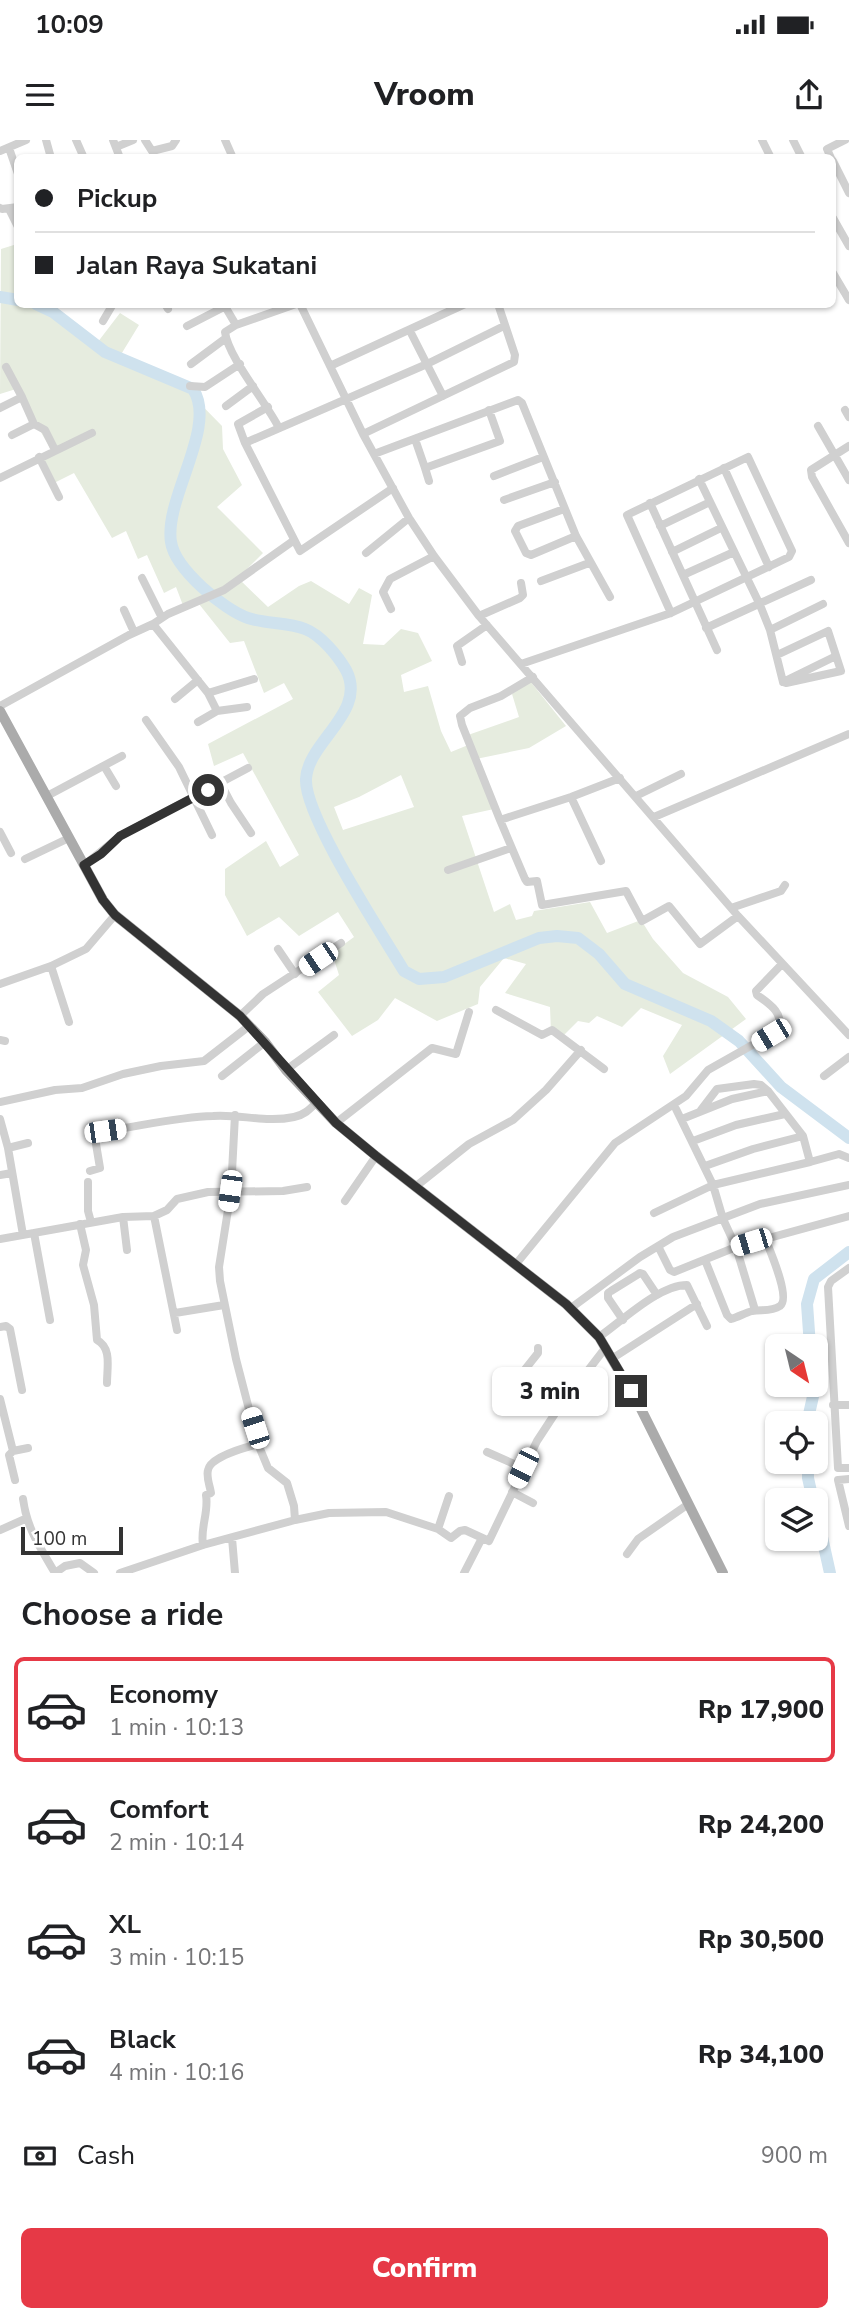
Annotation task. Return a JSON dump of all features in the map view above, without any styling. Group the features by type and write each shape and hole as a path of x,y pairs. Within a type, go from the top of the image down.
{"main road":[{"path":"0,711 103,900 115,915 240,1016 336,1123 569,1306 602,1342 640,1408 723,1573"}],"street":[{"path":"14,167 4,149 26,140"},
{"path":"115,143 133,140"},
{"path":"149,149 152,151 172,146 176,140"},
{"path":"832,154 845,140"},
{"path":"836,168 849,193"},
{"path":"836,226 849,246"},
{"path":"836,278 849,300"},
{"path":"103,321 111,308"},
{"path":"187,326 222,308 226,308 236,325"},
{"path":"279,428 240,364 226,338 226,330 286,308"},
{"path":"300,308 363,434 433,556 479,616 731,908 849,1035"},
{"path":"330,366 457,308"},
{"path":"363,434 516,359 499,308"},
{"path":"245,443 427,364 504,326"},
{"path":"410,331 443,396"},
{"path":"191,364 226,338"},
{"path":"190,386 205,387 240,364"},
{"path":"6,367 34,424 45,430 55,450"},
{"path":"226,406 253,386"},
{"path":"0,408 22,397"},
{"path":"374,454 516,399 522,403 576,536 610,597"},
{"path":"268,407 238,424 298,550 303,550 393,488"},
{"path":"425,468 499,442 488,410"},
{"path":"12,435 34,424"},
{"path":"818,426 849,480"},
{"path":"0,478 92,433"},
{"path":"415,439 429,481"},
{"path":"849,446 812,467 811,473 849,543"},
{"path":"39,457 59,497"},
{"path":"494,476 543,457"},
{"path":"521,664 671,613 789,556 792,551 746,457 627,515 671,613"},
{"path":"724,468 769,567"},
{"path":"699,480 760,605 770,630 783,682"},
{"path":"504,500 555,482"},
{"path":"660,526 710,502"},
{"path":"650,503 717,650"},
{"path":"564,509 518,526 515,531 526,553 530,555 576,536"},
{"path":"366,553 409,518"},
{"path":"671,552 721,528"},
{"path":"0,711 134,632 224,590 293,541"},
{"path":"683,575 734,552"},
{"path":"391,609 383,592 390,579 433,556"},
{"path":"541,581 589,563"},
{"path":"142,578 162,618"},
{"path":"706,628 811,580"},
{"path":"479,616 520,598 523,595 521,583"},
{"path":"770,630 823,604"},
{"path":"124,610 134,632"},
{"path":"153,624 208,693 217,711"},
{"path":"462,662 457,646 487,625"},
{"path":"777,655 828,631 836,656 839,672 783,682"},
{"path":"783,682 836,656"},
{"path":"533,677 501,696 470,708 460,716 511,848 526,881 537,881 542,905 626,891 642,921 670,906 699,944 738,916"},
{"path":"208,693 254,679"},
{"path":"175,699 198,680"},
{"path":"198,723 217,711 247,707"},
{"path":"146,720 180,767 212,835"},
{"path":"654,817 849,734"},
{"path":"47,796 122,756"},
{"path":"104,766 116,786"},
{"path":"84,865 120,836 248,768"},
{"path":"636,796 681,774"},
{"path":"500,820 620,778"},
{"path":"221,784 251,833"},
{"path":"571,797 601,861"},
{"path":"0,832 11,853"},
{"path":"25,859 69,838"},
{"path":"448,870 511,848"},
{"path":"731,908 781,891 785,885"},
{"path":"0,984 51,967 90,946 115,915"},
{"path":"240,1016 263,994 341,943"},
{"path":"278,949 295,974"},
{"path":"516,1264 615,1143 686,1096 708,1070 777,1031 781,1020 756,991 782,964"},
{"path":"51,967 69,1022"},
{"path":"496,1010 542,1035 552,1030 604,1069"},
{"path":"336,1123 432,1048 456,1054 469,1012"},
{"path":"0,1102 55,1090 82,1088 123,1074 204,1060 249,1026"},
{"path":"286,1070 334,1035"},
{"path":"222,1076 265,1042"},
{"path":"415,1187 469,1144 513,1120 546,1090 582,1050"},
{"path":"824,1076 849,1057"},
{"path":"701,1110 717,1090 761,1085 803,1136 810,1162"},
{"path":"682,1119 732,1099 768,1091"},
{"path":"90,1171 100,1168 95,1138 105,1131 210,1116 235,1115 255,1120 283,1119 303,1115 316,1103"},
{"path":"676,1109 705,1166 723,1219 736,1247 755,1310"},
{"path":"693,1141 736,1125 785,1114"},
{"path":"235,1115 230,1191 219,1267 224,1305 258,1444 268,1468 287,1483 295,1520"},
{"path":"0,1119 8,1148 23,1235"},
{"path":"705,1166 753,1149 803,1136"},
{"path":"8,1148 28,1143"},
{"path":"654,1213 712,1185 839,1154 849,1158"},
{"path":"345,1201 376,1156"},
{"path":"0,1175 12,1173"},
{"path":"88,1182 88,1211 91,1222"},
{"path":"569,1306 673,1237 760,1204 849,1185"},
{"path":"0,1239 123,1217 154,1216 167,1210 177,1199 208,1192 283,1191 307,1187"},
{"path":"154,1216 177,1330"},
{"path":"658,1246 672,1271 682,1270 736,1247 849,1216"},
{"path":"123,1217 127,1250"},
{"path":"80,1224 86,1250 83,1265 94,1305 97,1340 104,1343 107,1349 107,1383"},
{"path":"34,1233 50,1320"},
{"path":"705,1260 728,1317 733,1319 755,1310 774,1309 785,1301 765,1238"},
{"path":"849,1268 831,1281 828,1287 838,1480 849,1526"},
{"path":"623,1320 608,1298 611,1290 640,1273 657,1295"},
{"path":"125,1572 202,1545 329,1513 386,1512 438,1529 451,1538 465,1530 490,1540 523,1468 556,1412 602,1342 623,1320 657,1295 674,1286 685,1285 707,1326"},
{"path":"613,1358 697,1304"},
{"path":"175,1313 224,1305"},
{"path":"0,1327 6,1326 10,1329 22,1390"},
{"path":"538,1348 538,1353 515,1382 523,1392 556,1412"},
{"path":"0,1399 13,1451"},
{"path":"833,1405 849,1405"},
{"path":"202,1545 201,1530 208,1512 206,1495 211,1493 208,1468 234,1451 258,1444"},
{"path":"15,1480 9,1457 13,1451 28,1448"},
{"path":"487,1452 523,1468"},
{"path":"838,1468 849,1468"},
{"path":"838,1480 849,1479"},
{"path":"512,1492 533,1503"},
{"path":"438,1529 449,1496"},
{"path":"23,1499 31,1532 55,1573 65,1566 80,1563 94,1573"},
{"path":"627,1554 638,1539 687,1505"},
{"path":"0,1530 26,1519"},
{"path":"232,1538 235,1573"},
{"path":"464,1573 482,1538"}],"shaded area":[{"path":"14,245 14,308 46,308 78,329 94,347 120,313 139,325 117,361 176,379 222,426 223,449 242,485 217,507 263,553 238,578 268,607 311,581 349,604 359,588 372,595 363,644 384,645 401,629 418,633 432,661 401,675 404,692 428,686 441,731 451,752 473,743 468,735 519,717 512,694 530,681 566,726 529,748 476,759 494,809 462,816 494,912 510,904 516,920 532,916 534,911 590,902 607,933 641,920 653,939 683,973 728,997 746,1019 670,1074 663,1056 682,1025 641,1008 622,1027 597,1016 589,1023 578,1021 560,1039 551,1033 550,1007 505,993 526,964 504,958 480,987 478,1004 437,1021 395,998 378,1020 352,1036 318,992 339,975 332,953 354,937 338,912 299,936 279,917 247,936 225,895 225,869 266,841 280,867 299,855 243,753 214,766 208,744 293,699 284,683 264,693 244,641 230,643 199,604 184,608 176,587 164,593 147,555 138,559 126,531 112,538 74,473 52,484 40,460 53,453 16,389 0,394 1,249","holes":["401,775 414,807 343,830 334,807"]}],"waterway":[{"path":"0,297 14,299"},
{"path":"44,308 105,352 193,389 199,405 199,423 171,524 174,553 191,576 226,607 248,618 291,625 311,632 328,646 346,670 351,685 349,699 344,713 309,765 306,779 309,796 330,846 404,971 419,979 444,977 539,938 578,938 599,954 625,984 711,1021 739,1041 781,1087 849,1138"},
{"path":"809,1334 807,1304 814,1279 849,1252"},
{"path":"810,1411 813,1397"},
{"path":"808,1474 810,1488"},
{"path":"825,1551 830,1573"}],"route":[{"path":"208,790 120,836 84,865 103,900 115,915 240,1016 336,1123 566,1304 599,1337 631,1391"}]}
